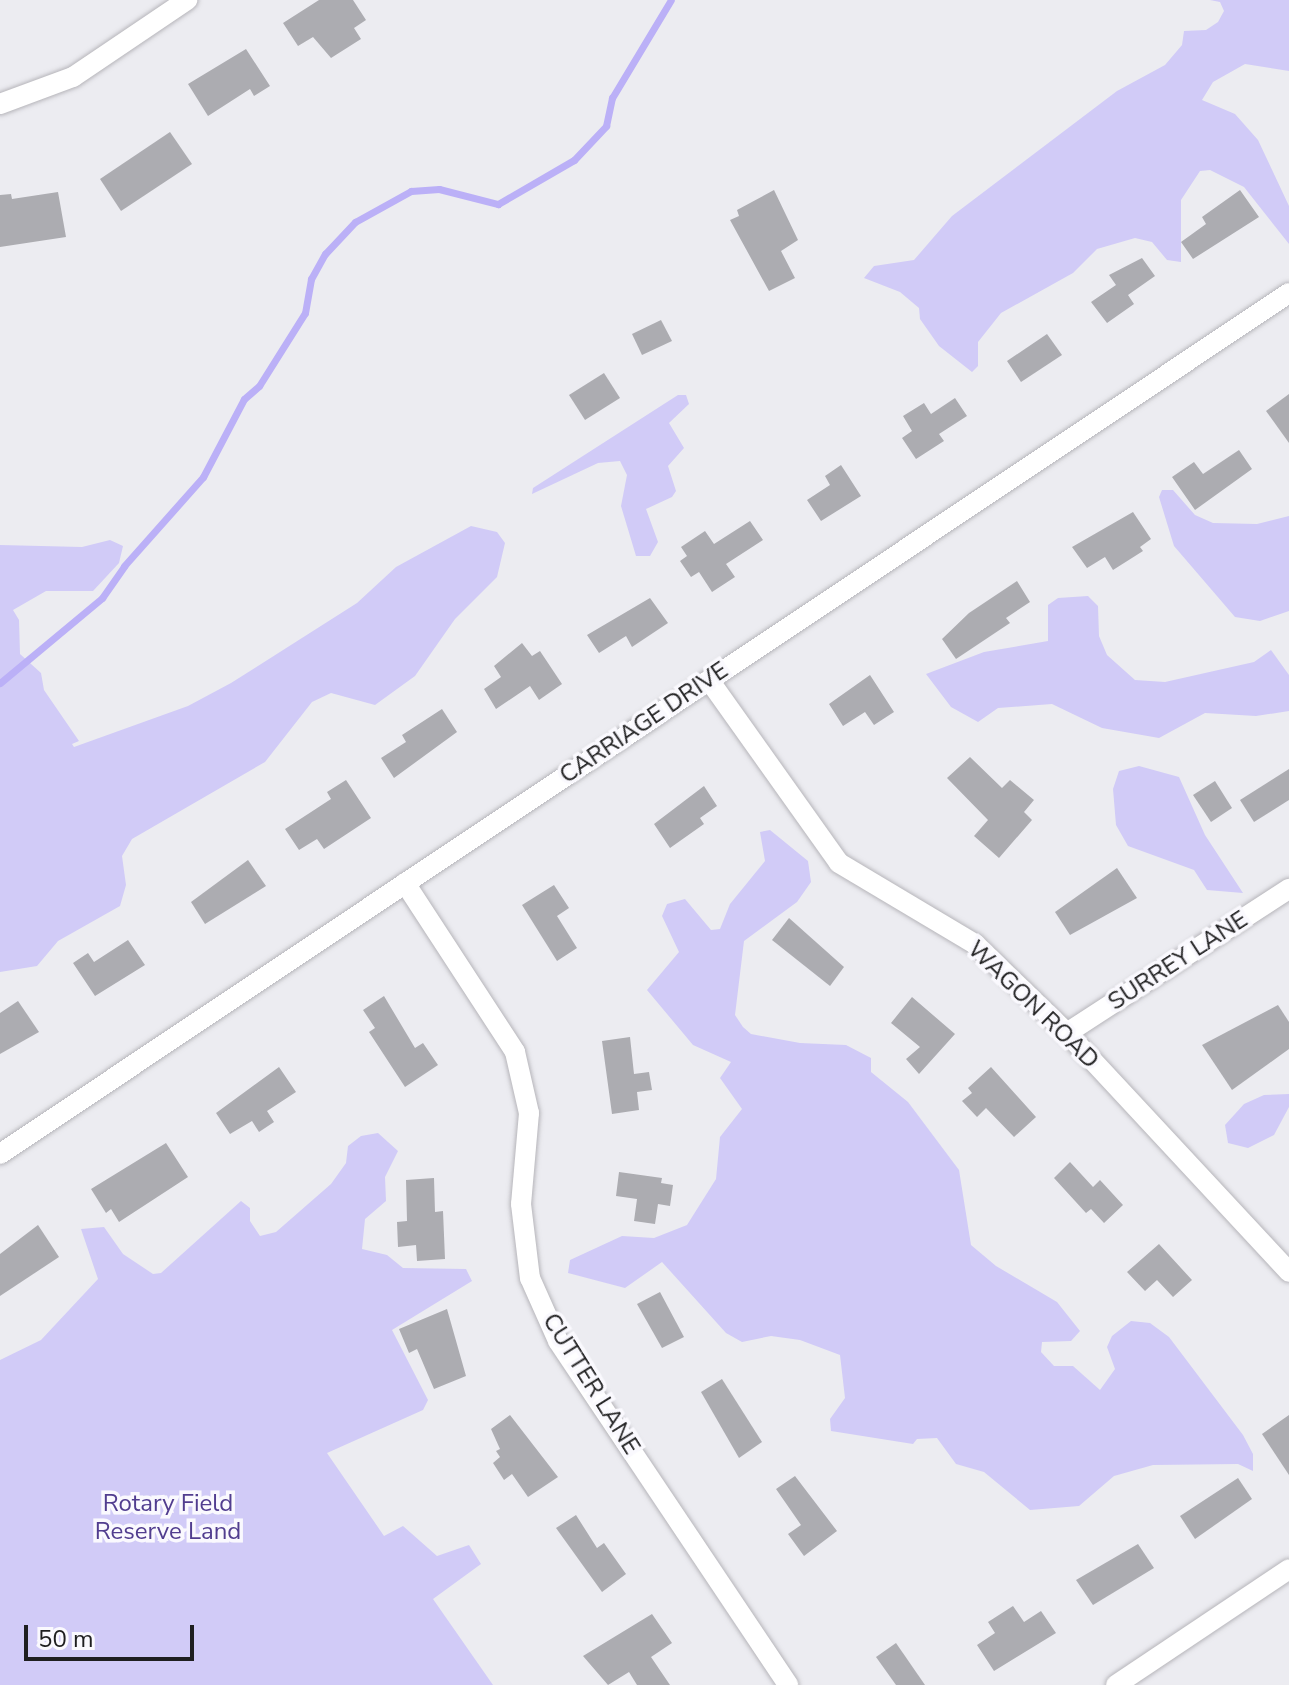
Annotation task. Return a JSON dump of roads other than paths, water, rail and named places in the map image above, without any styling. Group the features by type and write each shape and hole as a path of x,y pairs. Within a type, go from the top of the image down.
{"street":[{"path":"0,104 73,77 187,0"},
{"name":"CARRIAGE DRIVE","path":"0,1154 1289,293"},
{"name":"WAGON ROAD","path":"709,680 839,863 975,944 1067,1033 1289,1272"},
{"name":"CUTTER LANE","path":"405,883 515,1052 529,1113 521,1204 530,1278 558,1341 788,1685"},
{"name":"SURREY LANE","path":"1067,1033 1289,889"},
{"path":"1116,1685 1289,1569"}],"waterway":[{"path":"0,683 102,598 124,566 203,477 244,399 259,386 305,313 311,279 325,254 355,222 411,191 439,189 498,204 574,160 606,126 612,98 671,0"}],"park label":[{"name":"Rotary Field Reserve Land","path":"168,1518"}]}
